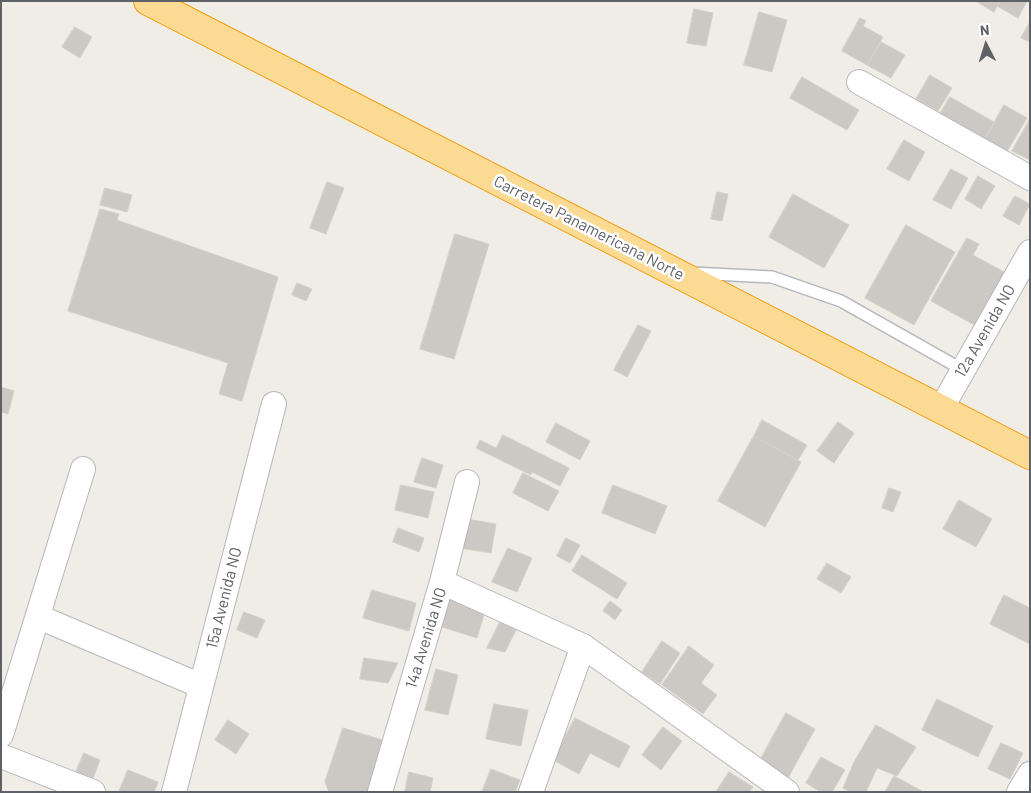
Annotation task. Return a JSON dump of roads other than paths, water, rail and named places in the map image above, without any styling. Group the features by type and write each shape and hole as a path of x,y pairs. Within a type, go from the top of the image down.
{"highway":[{"name":"Carretera Panamericana Norte","path":"148,1 1030,455"}],"street":[{"path":"858,82 1030,178"},
{"name":"12a Avenida NO","path":"941,409 1030,252"},
{"name":"15a Avenida NO","path":"174,792 274,404"},
{"path":"1,735 39,617 83,469"},
{"name":"14a Avenida NO","path":"380,792 442,582 467,482"},
{"path":"442,582 583,646 778,789"},
{"path":"39,617 201,686"},
{"path":"532,792 583,646"},
{"path":"1,756 93,792"},
{"path":"1020,792 1030,774"}],"lane":[{"path":"674,272 772,277 841,301 963,370"}]}
